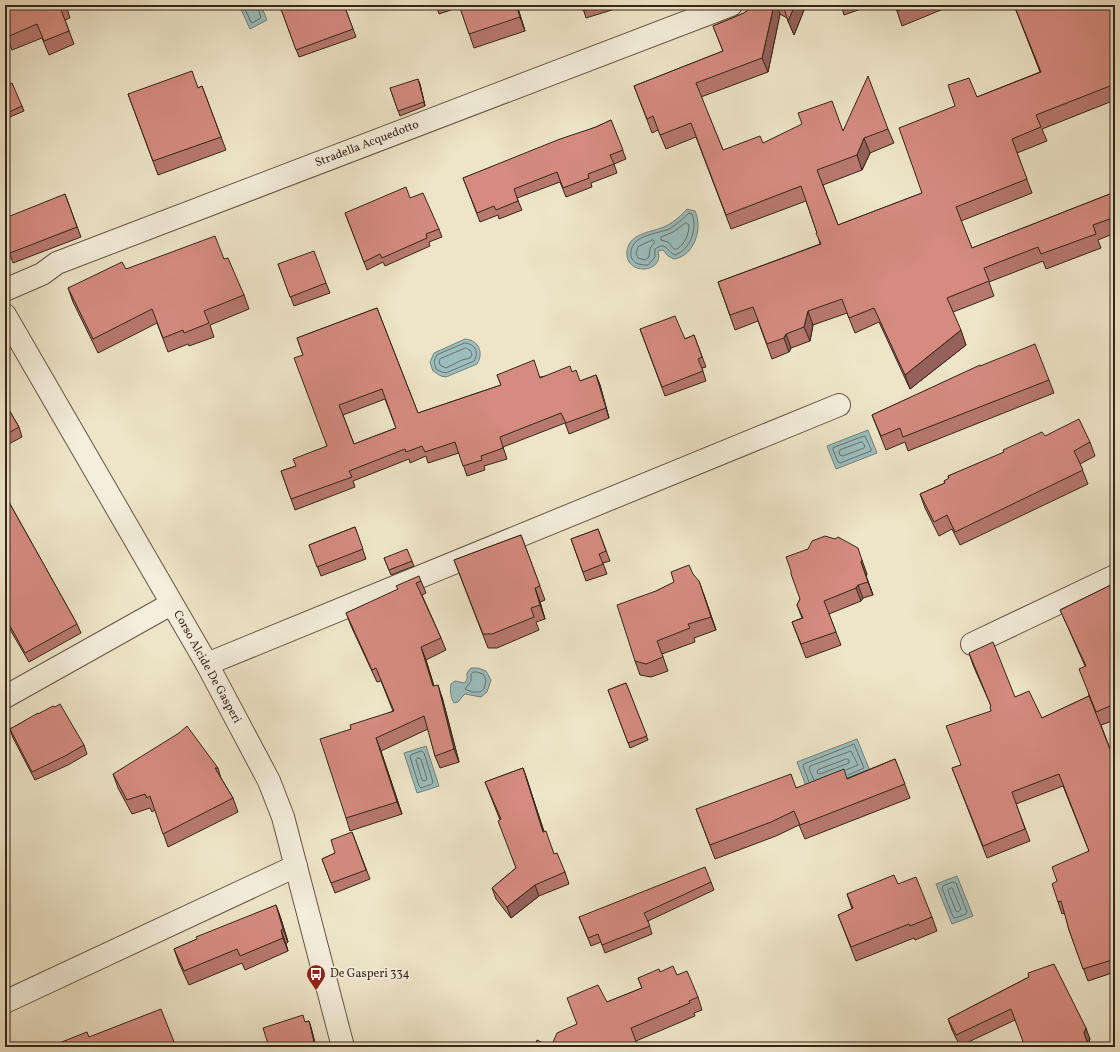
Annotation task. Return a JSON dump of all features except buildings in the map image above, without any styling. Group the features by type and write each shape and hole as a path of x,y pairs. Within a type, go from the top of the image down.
{"street":[{"name":"Stradella Acquedotto","path":"5,290 42,274 57,263 731,5"},
{"name":"Corso Alcide De Gasperi","path":"5,315 207,664 269,781 283,817 343,1047"},
{"path":"207,664 839,405"},
{"path":"972,644 1115,576"},
{"path":"5,697 171,604"},
{"path":"5,1002 296,866"}],"water":[{"path":"239,5 261,5 267,20 250,29"},
{"path":"687,209 695,211 698,225 692,247 681,257 674,259 668,256 663,250 658,251 659,259 656,264 650,268 637,268 632,265 628,259 627,251 629,244 638,236 668,225"},
{"path":"465,339 474,342 479,348 480,356 477,364 446,377 433,371 430,362 434,353"},
{"path":"868,430 877,453 836,469 827,446"},
{"path":"471,668 478,668 486,671 491,680 487,692 481,697 465,694 458,702 454,703 450,689 451,684 455,681 465,683 467,673"},
{"path":"857,739 870,771 809,794 797,762"},
{"path":"426,746 439,786 417,793 404,753"},
{"path":"957,876 973,916 952,924 936,884"}],"place":[{"name":"De Gasperi 334","path":"316,991"}]}
